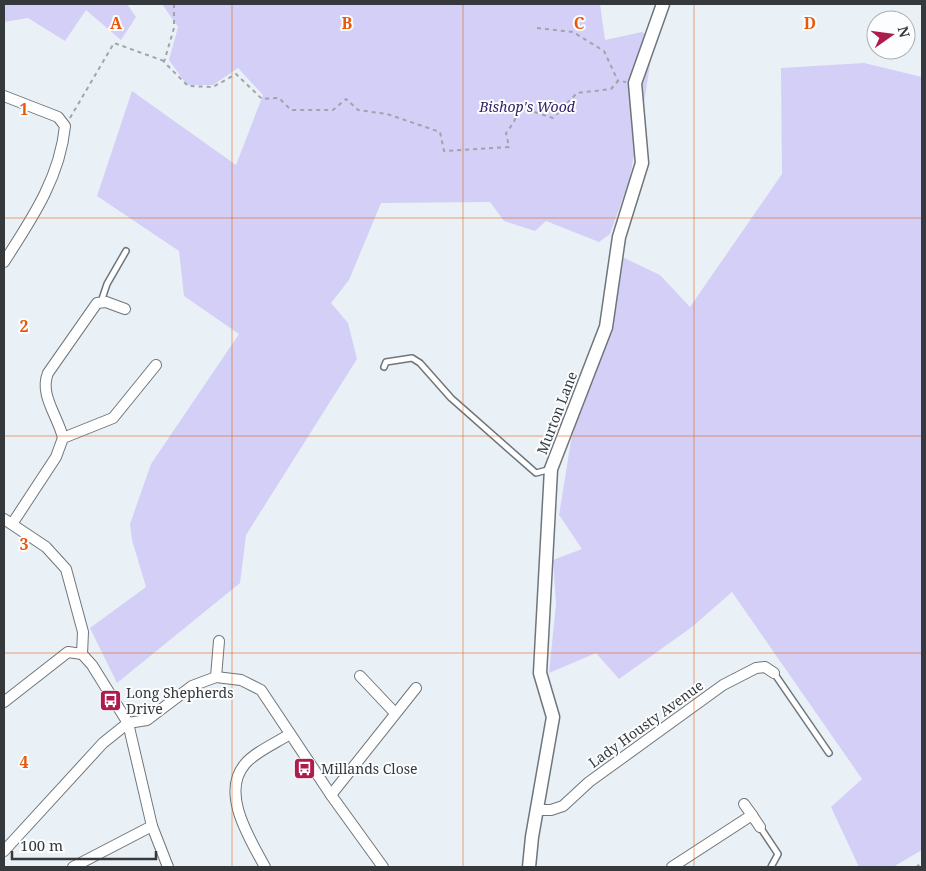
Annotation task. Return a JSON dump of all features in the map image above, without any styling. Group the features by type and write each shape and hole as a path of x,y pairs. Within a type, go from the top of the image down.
{"street":[{"name":"Murton Lane","path":"529,867 553,717 540,673 552,469 606,327 619,237 642,163 635,83 664,4"},
{"path":"4,96 58,117 65,126 58,167 33,216 4,262"},
{"path":"4,107 16,101"},
{"path":"82,654 83,632 66,569 46,547 8,521 56,457 63,438 46,393 46,378 93,308 101,302 124,309"},
{"path":"63,438 113,418 156,365"},
{"path":"216,677 218,641"},
{"path":"4,702 68,652 82,654 92,665 128,723 152,826 168,867"},
{"name":"Lady Housty Avenue","path":"537,810 551,810 563,806 589,782 723,684 756,668 765,667 774,672"},
{"path":"360,676 396,713"},
{"path":"4,851 103,743 128,723 147,720 192,686 216,677 240,680 261,690 331,795 383,867"},
{"path":"331,795 416,688"},
{"path":"265,867 239,813 234,783 245,764 290,734"},
{"path":"744,804 760,827"},
{"path":"672,867 752,815"},
{"path":"73,867 152,826"}],"lane":[{"path":"101,302 107,284 126,251"},
{"path":"384,367 386,362 412,358 420,363 452,398 536,473 552,469"},
{"path":"774,672 829,753"},
{"path":"760,827 778,854 772,867"}],"path":[{"path":"164,62 174,28 174,4"},
{"path":"537,28 573,32 604,51 618,81"},
{"path":"65,126 114,43 164,62 188,86 213,87 236,74 262,99 279,98 291,110 333,110 346,99 358,110 387,114 440,132 444,151 509,147 506,133 514,122 519,107 553,118 577,93 611,89 618,81"},
{"path":"618,81 635,83"},
{"path":"916,867 922,863"}],"green space":[{"path":"4,4 127,4 136,17 121,40 86,10 65,41 28,18 4,22"},
{"name":"Bishop's Wood","path":"162,4 600,4 605,40 642,32 654,39 642,116 629,181 610,234 599,242 546,221 535,231 504,221 490,202 381,203 349,280 331,303 348,323 357,359 246,535 240,583 117,683 90,628 146,587 132,540 130,524 151,464 239,334 184,296 179,251 97,196 132,91 236,165 263,95 238,68 213,85 187,85 169,60 178,27"},
{"path":"864,63 922,77 922,850 893,867 859,867 831,807 862,779 732,592 692,627 619,679 596,653 549,673 556,604 553,560 582,549 559,515 571,441 622,257 660,275 690,307 782,174 781,68"}],"place":[{"name":"Long Shepherds Drive","path":"110,701"},
{"name":"Millands Close","path":"305,769"}]}
